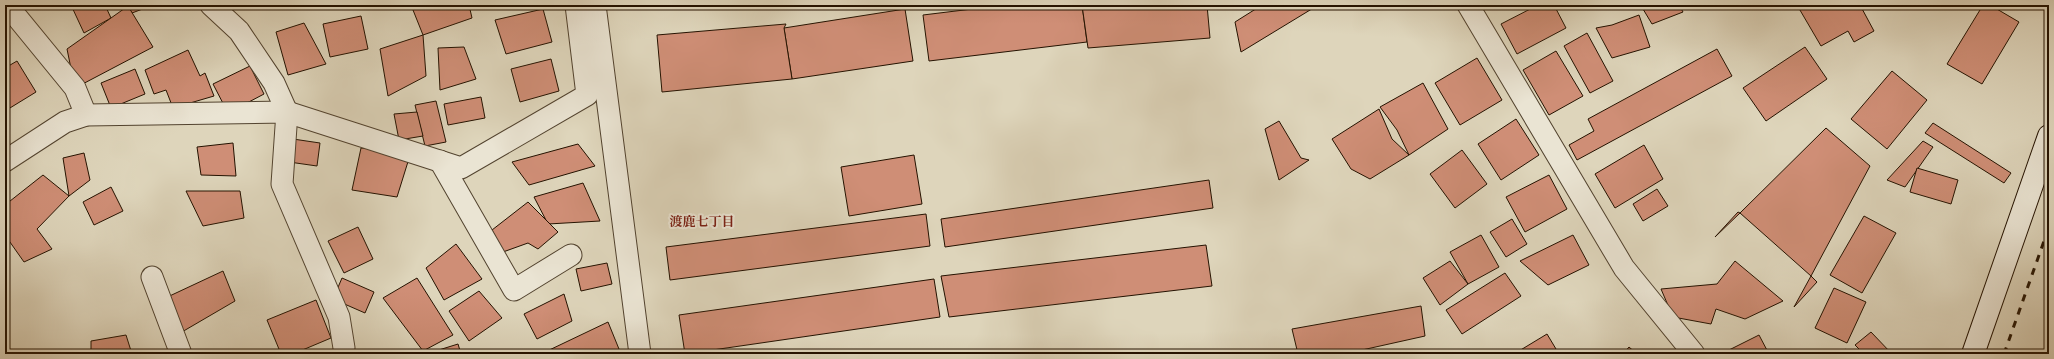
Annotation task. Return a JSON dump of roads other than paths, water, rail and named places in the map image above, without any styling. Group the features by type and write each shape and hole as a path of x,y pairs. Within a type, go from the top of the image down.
{"street":[{"path":"7,5 75,88 86,115"},
{"path":"211,5 238,31 274,83 287,112 282,184 339,317 341,352"},
{"path":"5,161 65,122 86,115 287,112 461,168 587,95 576,5"},
{"path":"596,5 640,354"},
{"path":"1468,5 1624,268 1694,354"},
{"path":"1973,354 2049,136"},
{"path":"440,161 514,290 571,255"},
{"path":"152,277 181,354"}],"railway":[{"path":"2004,354 2049,227"}],"district":[{"name":"渡鹿七丁目","path":"702,221"}]}
